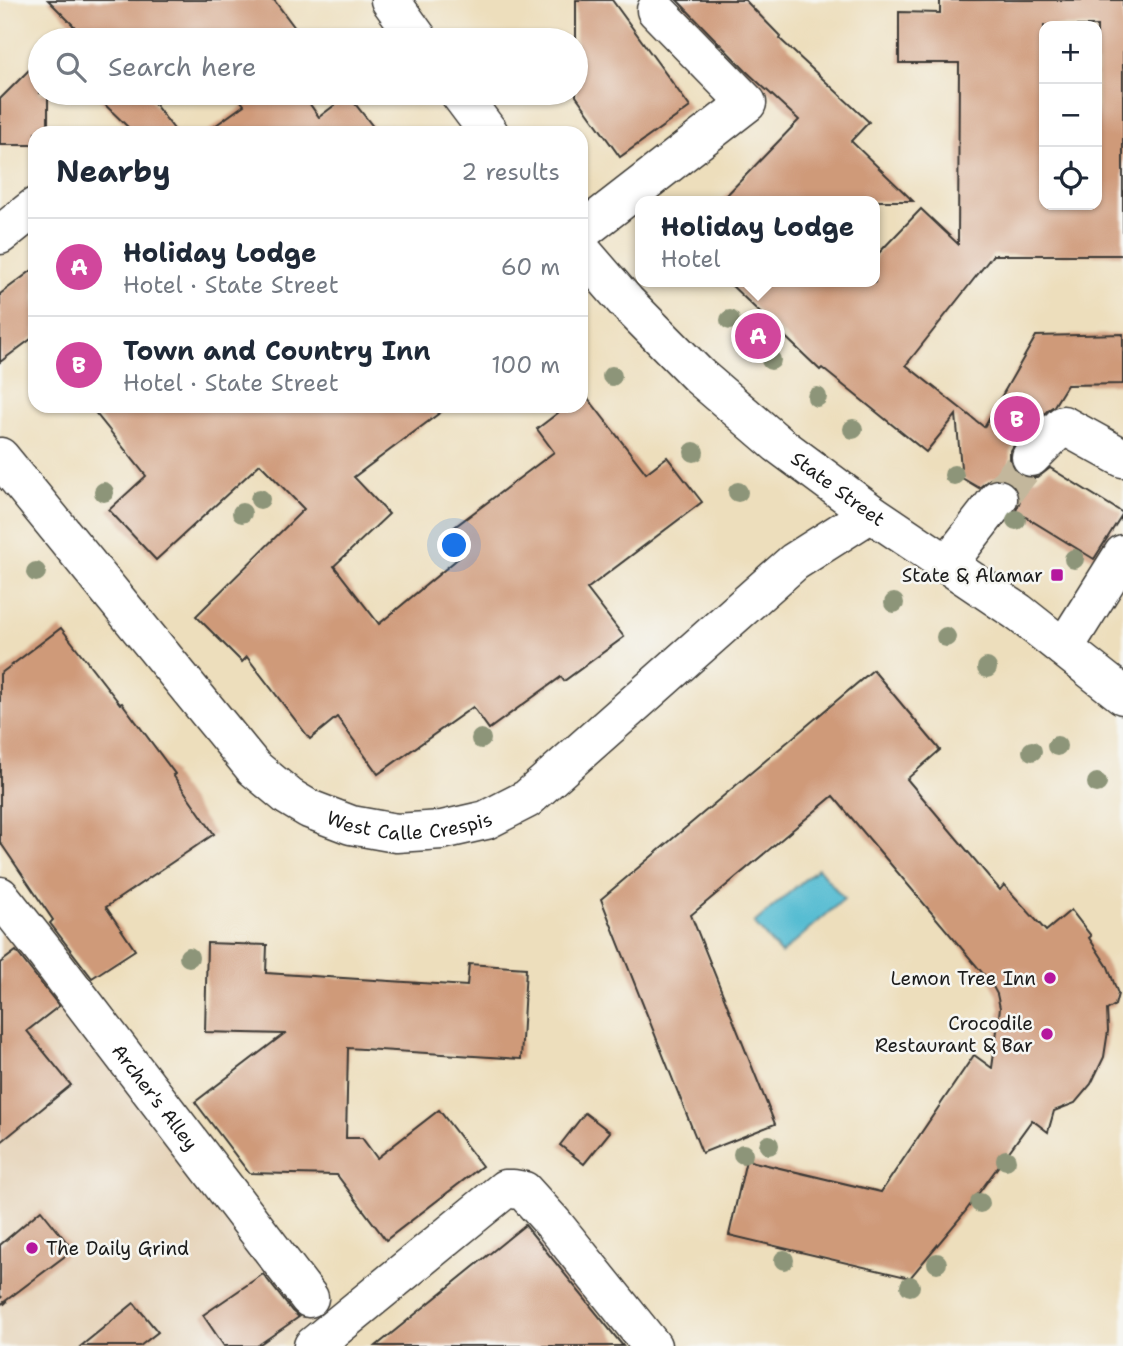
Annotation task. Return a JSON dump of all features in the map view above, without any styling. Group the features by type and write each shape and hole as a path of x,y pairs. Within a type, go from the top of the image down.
{"street":[{"path":"390,0 410,28"},
{"path":"588,227 747,103 656,10"},
{"path":"468,105 484,126"},
{"path":"0,235 28,213"},
{"name":"State Street","path":"588,258 626,302 699,376 778,444 871,513 1018,612 1123,695"},
{"path":"1031,457 1062,425 1123,458"},
{"name":"West Calle Crespis","path":"0,457 254,768 289,797 309,809 351,825 396,833 442,830 486,820 527,799 794,562 871,513"},
{"path":"947,565 998,499"},
{"path":"1064,648 1123,554"},
{"name":"Archer's Alley","path":"0,896 309,1298"},
{"path":"313,1346 505,1189 524,1191 652,1346"}],"path":[{"path":"0,1297 9,1307"}],"shaded area":[{"path":"0,913 314,1319 281,1346 0,1346"}],"water":[{"path":"818,868 844,899 781,954 754,923"}],"building":[{"path":"48,0 274,0 295,28 72,28 74,26"},
{"path":"576,0 612,0 690,107 620,157 582,105 588,105 588,28 576,28"},
{"path":"677,0 745,0 780,39 869,122 851,141 913,201 880,201 880,196 726,196 799,120 746,71"},
{"path":"940,0 1123,0 1123,255 993,255 906,365 984,427 1036,336 1123,334 1123,384 1067,385 1054,406 1016,442 1010,452 1010,463 1016,473 1025,478 1037,478 1050,468 1123,513 1094,559 1016,511 1020,501 1018,491 1011,481 1000,477 990,479 979,488 962,478 956,415 926,452 822,368 820,370 733,287 880,287 880,252 921,209 958,244 959,63 899,63 899,12 940,13"},
{"path":"28,71 28,105 48,105 48,126 28,126 28,145 0,145 0,99"},
{"path":"105,105 155,105 172,126 127,126"},
{"path":"244,105 310,105 319,117 335,105 356,105 372,126 215,126"},
{"path":"28,273 28,341 0,362 0,294"},
{"path":"588,398 646,473 667,457 702,502 587,589 624,637 564,681 561,677 489,729 473,707 378,774 337,717 310,739 247,657 242,662 196,616 304,509 260,464 156,560 109,510 146,476 96,413 440,413 354,477 389,514 334,566 379,624 461,556 444,535 554,452 537,429 558,413 588,413"},
{"path":"61,628 175,774 173,775 214,834 106,907 135,950 92,978 50,923 53,920 0,842 0,674"},
{"name":"Lemon Tree Inn","path":"873,670 940,750 907,779 1000,890 1004,885 1046,931 1071,910 1091,936 1089,938 1108,967 1118,994 1115,1005 1107,1010 1108,1031 1104,1057 1091,1084 1075,1103 1054,1111 1048,1132 1032,1120 965,1212 910,1278 729,1235 746,1160 881,1192 974,1055 992,1068 1000,1008 991,983 833,796 691,915 775,1124 702,1153 601,899"},
{"path":"207,943 267,945 266,973 467,986 469,964 526,968 521,1059 348,1048 346,1138 362,1138 377,1158 439,1110 482,1166 386,1240 337,1175 249,1173 195,1102 284,1034 205,1032"},
{"path":"16,951 59,1006 27,1031 71,1085 0,1143 0,963"},
{"path":"585,1113 610,1132 584,1164 560,1145"},
{"path":"41,1210 73,1250 0,1305 0,1245"},
{"path":"525,1225 623,1346 376,1346"},
{"path":"263,1274 299,1317 257,1346 224,1346 203,1315"},
{"path":"134,1303 158,1332 140,1346 81,1346"}],"tunnel":[{"path":"998,499 1031,457"}],"place":[{"name":"Holiday Lodge","path":"758,336"},
{"name":"Town and Country Inn","path":"1017,419"},
{"name":"State & Alamar","path":"1057,575"},
{"name":"Lemon Tree Inn","path":"1050,978"},
{"name":"Crocodile Restaurant & Bar","path":"1047,1034"},
{"name":"The Daily Grind","path":"32,1248"}]}
